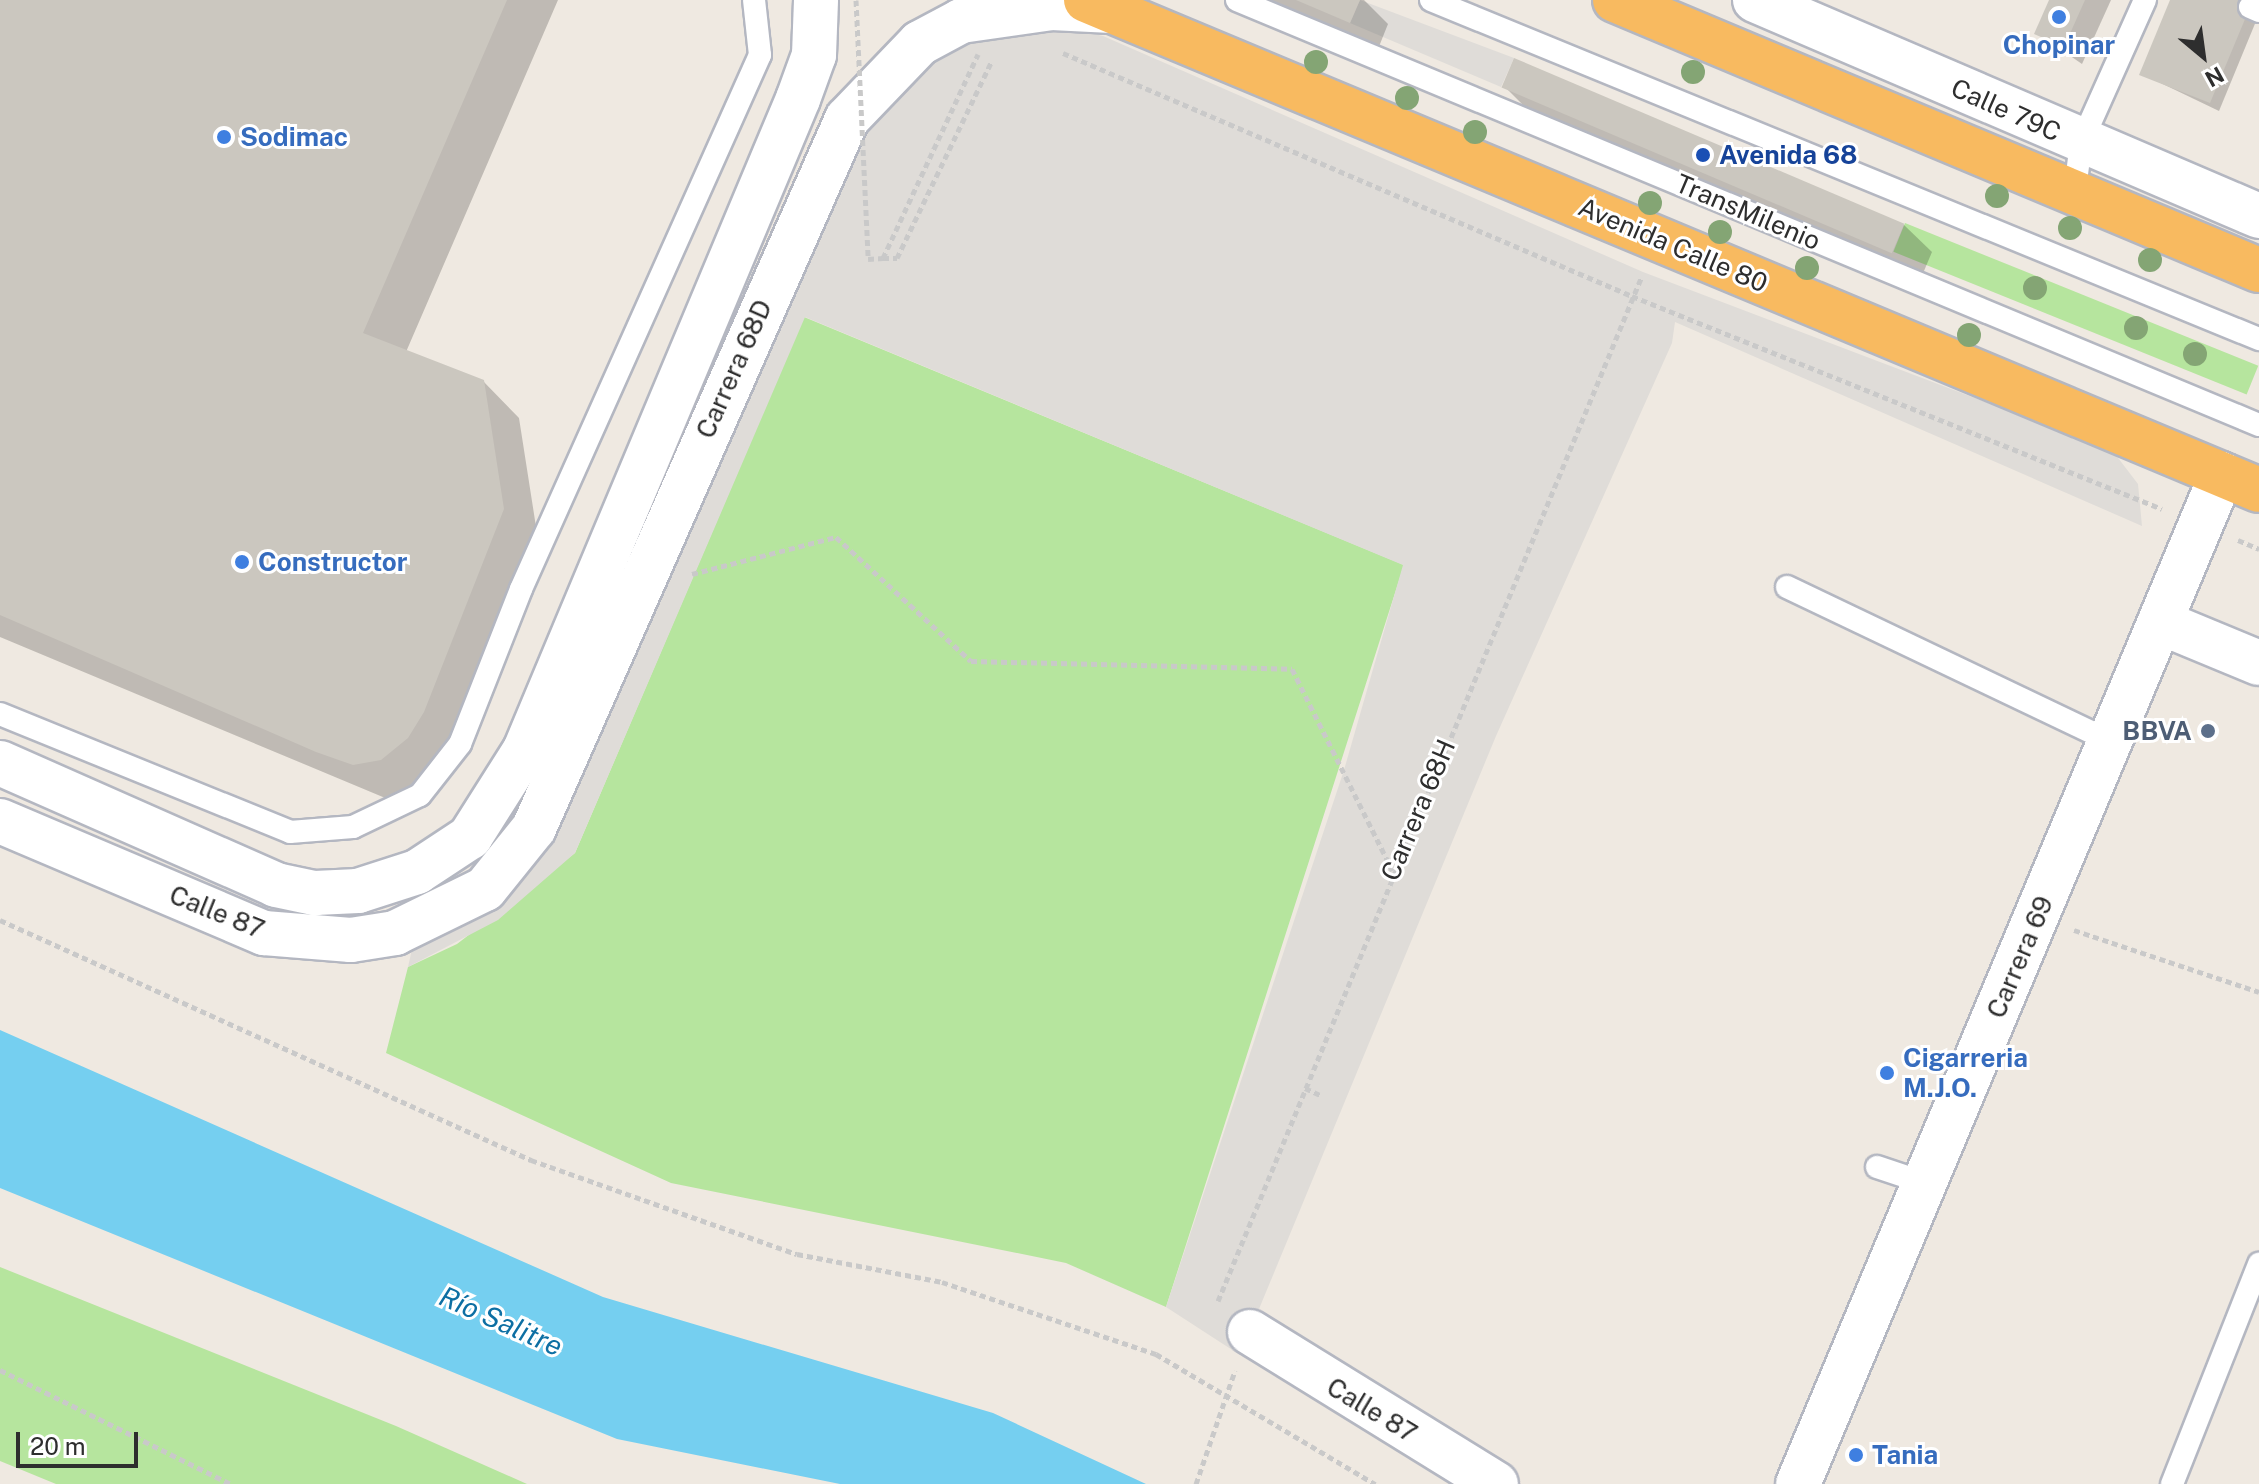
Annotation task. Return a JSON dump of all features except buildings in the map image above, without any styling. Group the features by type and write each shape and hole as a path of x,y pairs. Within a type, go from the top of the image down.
{"highway":[{"path":"1615,0 2074,197 2259,270"},
{"name":"Avenida Calle 80","path":"1099,6 2240,482"}],"street":[{"name":"Carrera 68D","path":"417,872 470,837 525,750 798,99 814,55 816,0"},
{"name":"Calle 79C","path":"1756,0 2081,143 2259,216"},
{"name":"Carrera 68D","path":"485,889 534,828 826,158 874,85 920,43 961,21 1026,9 1099,6"},
{"path":"2212,253 2259,228"},
{"name":"Carrera 69","path":"1798,1484 2201,525 2240,482"},
{"path":"2160,622 2259,663"},
{"name":"Calle 87","path":"0,763 276,885 358,891 417,872"},
{"name":"Calle 87","path":"0,821 264,933 293,938 395,933 485,889"},
{"name":"Calle 87","path":"1250,1332 1496,1484"}],"lane":[{"path":"0,714 290,832 353,827 420,795 460,744 521,589 760,55 754,0"},
{"name":"TransMilenio","path":"1237,0 2259,425"},
{"path":"1431,0 2259,339"},
{"path":"2074,197 2081,143 2145,0"},
{"path":"1787,587 2110,741"},
{"path":"1877,1167 1925,1183"},
{"path":"2172,1484 2259,1264"}],"path":[{"path":"856,0 868,259 897,258 994,62 978,54 883,258"},
{"path":"1061,52 1632,296 2259,549"},
{"name":"Carrera 68H","path":"1250,1332 1214,1311 1393,871 1643,272"},
{"path":"637,589 836,537 971,661 1292,669 1393,871"},
{"path":"2036,917 2259,992"},
{"path":"0,920 531,1160 797,1254 942,1282 1156,1354 1375,1484"},
{"path":"1305,1088 1322,1096"},
{"path":"1196,1484 1250,1332"},
{"path":"0,1370 231,1484"}],"green space":[{"path":"1905,223 2258,366 2247,394 1893,252"},
{"path":"804,317 1404,565 1166,1307 1066,1263 671,1183 386,1053 408,967 457,944 575,853"},
{"path":"0,1267 396,1426 527,1484 56,1484 0,1461"}],"shaded area":[{"path":"1360,0 1514,58 1501,87 1350,23"},
{"path":"1042,22 1103,36 1643,272 2112,450 2138,484 2142,526 1675,322 1672,343 1496,736 1240,1355 1166,1307 1344,770 1403,565 805,317 575,853 498,920 408,967 414,940 506,892 844,154 880,104 951,44"}],"water":[{"name":"Río Salitre","path":"0,1030 603,1297 993,1413 1146,1484 840,1484 617,1439 0,1188"}],"place":[{"name":"Chopinar","path":"2059,17"},
{"name":"Sodimac","path":"224,137"},
{"name":"Avenida 68","path":"1703,155"},
{"name":"Constructor","path":"242,562"},
{"name":"BBVA","path":"2208,731"},
{"name":"Cigarreria M.J.O.","path":"1887,1073"},
{"name":"Tania","path":"1856,1455"}]}
